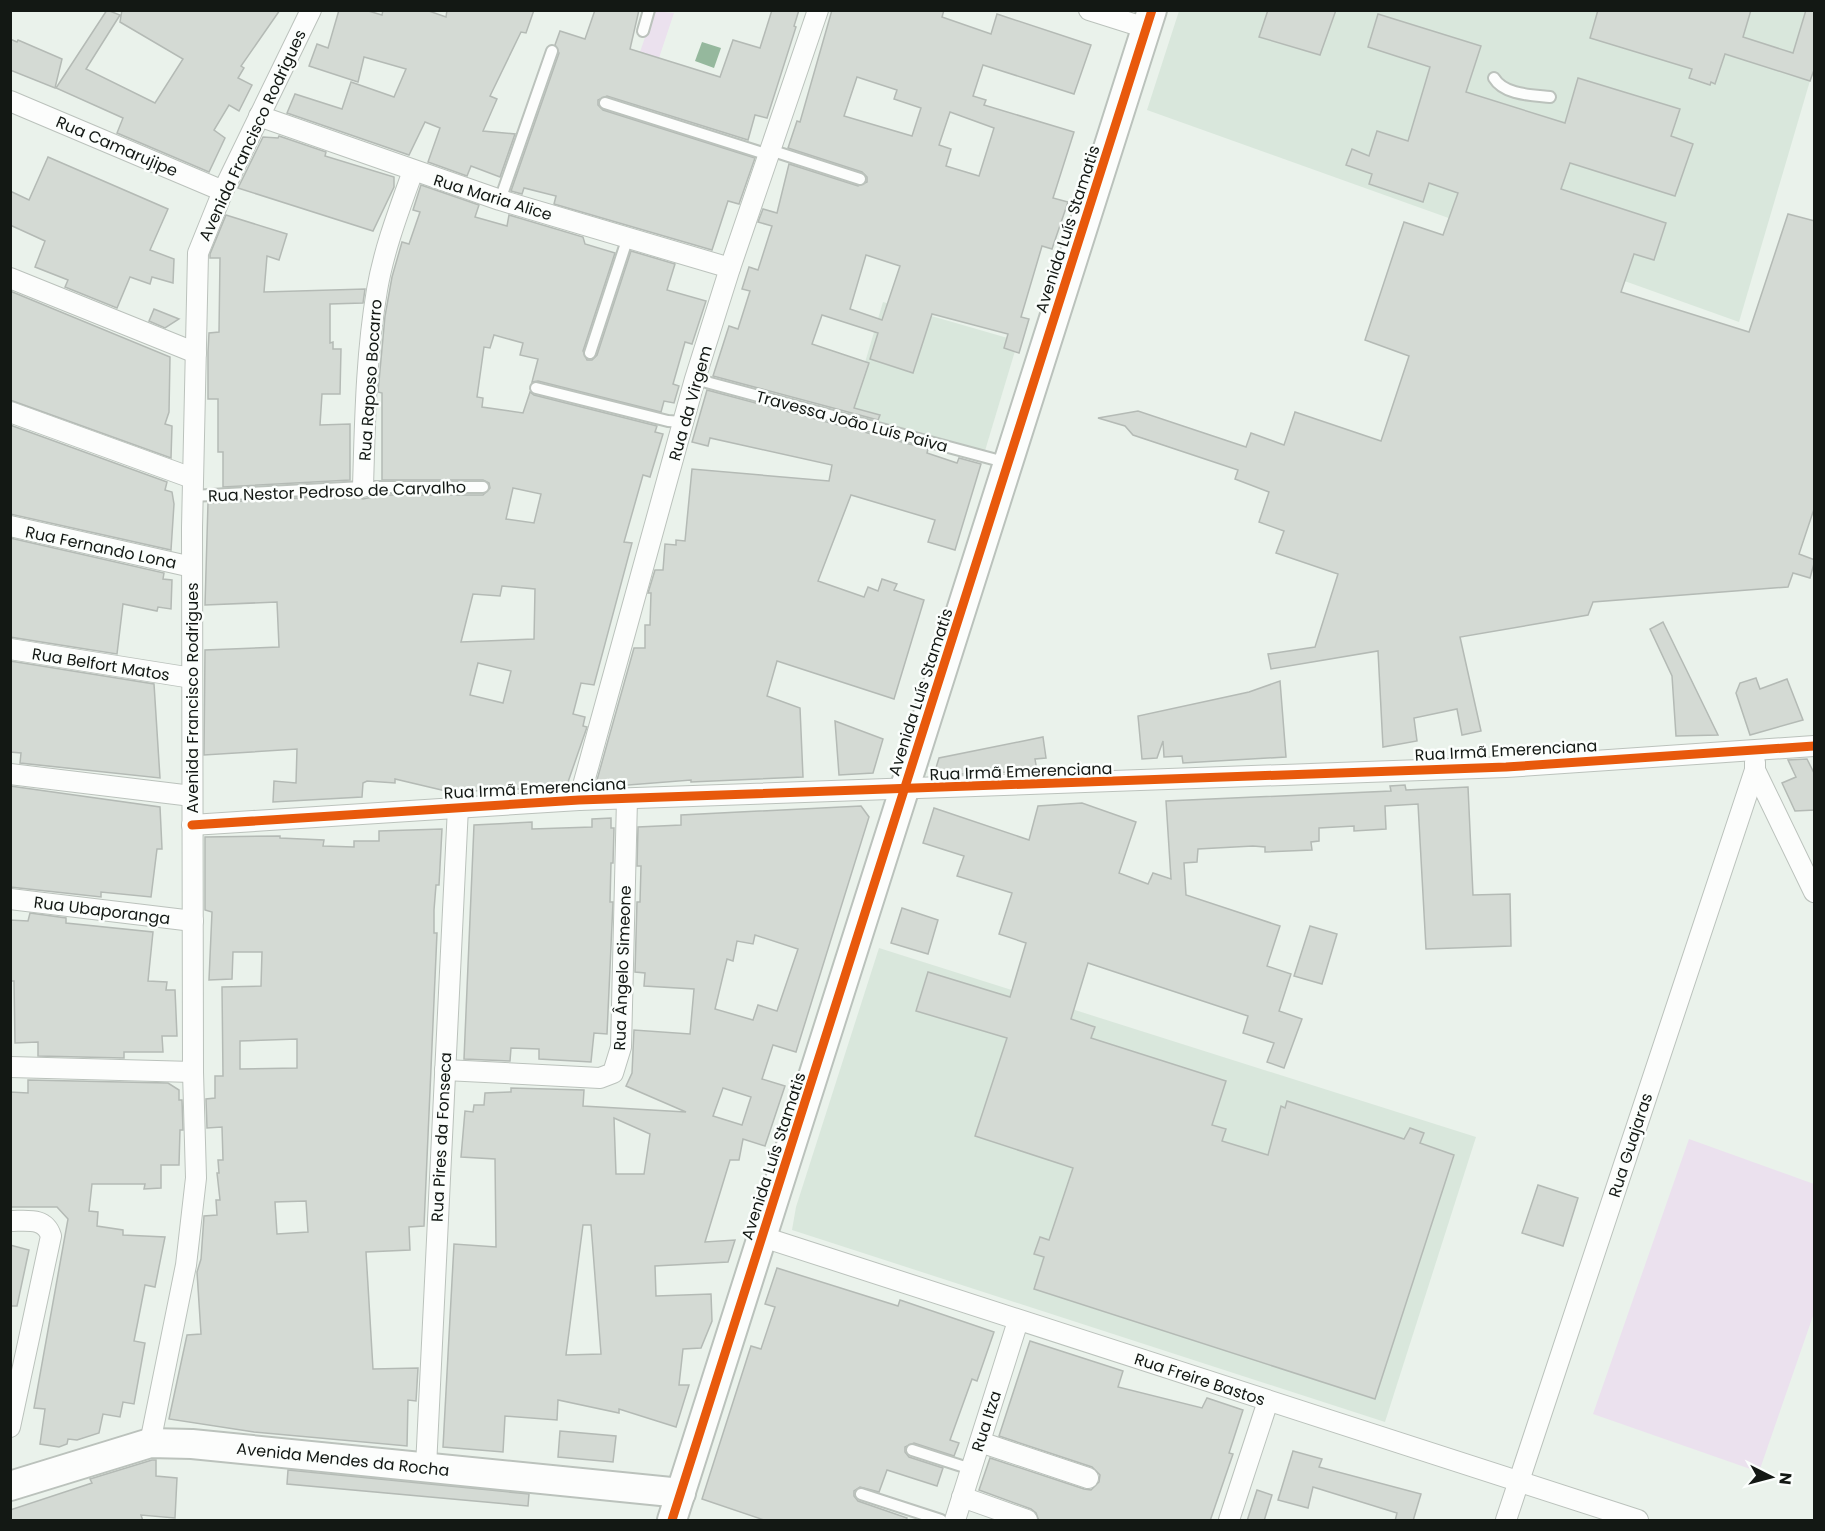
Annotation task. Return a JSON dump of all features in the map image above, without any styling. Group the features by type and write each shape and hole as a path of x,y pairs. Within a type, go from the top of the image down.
{"main road":[{"name":"Avenida Luís Stamatis","path":"672,1521 1149,20"},
{"name":"Avenida Mendes da Rocha","path":"10,1486 150,1443 192,1444 681,1493"}],"street":[{"name":"Avenida Francisco Rodrigues","path":"150,1443 189,1243 196,1178 192,921 192,487 198,253 223,191 311,10"},
{"name":"Rua da Virgem","path":"579,800 695,379 730,268 818,10"},
{"path":"1089,10 1149,20"},
{"name":"Rua Camarujipe","path":"10,101 223,191"},
{"name":"Rua Maria Alice","path":"260,116 500,200 730,268"},
{"name":"Rua Raposo Bocarro","path":"363,487 368,371 377,288 392,229 413,171"},
{"path":"10,278 196,353"},
{"path":"10,412 192,487"},
{"name":"Rua Fernando Lona","path":"10,526 192,567"},
{"name":"Rua Belfort Matos","path":"10,649 192,678"},
{"name":"Rua Irmã Emerenciana","path":"192,825 579,800 1755,760 1815,746"},
{"path":"1755,760 1815,892"},
{"name":"Rua Guajaras","path":"1506,1521 1755,760"},
{"path":"10,774 192,796"},
{"name":"Rua Ângelo Simeone","path":"445,1070 600,1078 613,1073 621,1047 627,799"},
{"name":"Rua Pires da Fonseca","path":"426,1467 458,807"},
{"name":"Rua Ubaporanga","path":"10,899 192,921"},
{"path":"10,1067 193,1072"},
{"path":"10,1221 39,1221 49,1230 51,1242 16,1370 10,1427"},
{"name":"Rua Freire Bastos","path":"762,1237 1638,1521"},
{"name":"Rua Itza","path":"955,1521 1018,1321"},
{"path":"1229,1521 1268,1401"},
{"path":"980,1442 1088,1478"},
{"path":"962,1497 1027,1521"}],"lane":[{"path":"643,31 649,10"},
{"path":"500,200 552,51"},
{"path":"1494,78 1500,86 1509,90 1550,96"},
{"path":"605,103 860,179"},
{"path":"590,353 628,237"},
{"name":"Travessa João Luís Paiva","path":"695,379 1008,463"},
{"path":"536,388 668,421 683,422"},
{"name":"Rua Nestor Pedroso de Carvalho","path":"192,487 483,487"},
{"path":"912,1449 971,1468"},
{"path":"861,1494 941,1521"}],"shaded area":[{"path":"654,11 674,13 659,58 640,52"},
{"path":"1179,11 1814,11 1814,67 1739,322 1147,110"},
{"path":"702,42 721,48 714,68 695,61"},
{"path":"883,302 1018,341 984,454 849,416"},
{"path":"879,948 1476,1137 1385,1422 792,1230 796,1207"},
{"path":"1689,1139 1814,1184 1814,1313 1759,1472 1593,1414"}],"building":[{"path":"107,10 120,15 86,69 155,103 183,59 120,22 122,10 280,10 241,66 244,68 238,78 252,85 239,111 229,105 214,130 225,138 209,172 117,133 123,118 56,88"},
{"path":"339,10 365,10 382,15 383,10 426,10 446,17 447,10 534,10 526,33 521,32 490,96 497,99 483,131 515,134 500,177 471,166 467,176 428,162 440,128 425,122 409,155 287,113 295,94 342,109 351,82 394,97 406,69 364,57 358,82 309,66 317,44 328,48"},
{"path":"595,10 639,10 630,49 720,77 733,40 760,48 772,10 799,10 794,26 796,27 767,118 755,115 748,140 607,96 598,100 598,105 603,110 755,158 739,204 728,201 712,250 554,204 556,196 524,188 522,194 511,191 559,53 555,45 560,31 585,39"},
{"path":"832,10 944,10 942,17 991,34 997,14 1091,45 1074,94 983,65 973,96 986,100 984,105 1074,132 1053,198 1068,202 1052,249 1042,246 1021,317 1029,319 1019,353 1004,348 1008,334 932,314 913,373 870,359 878,333 822,315 812,344 869,363 854,408 880,415 878,420 713,376 729,326 738,329 750,291 742,289 749,267 758,270 772,226 758,222 763,209 777,213 789,164 858,186 867,182 867,177 862,172 788,148 797,121 800,122","holes":["857,77 897,90 894,99 921,108 912,136 844,116","950,112 994,128 979,176 946,166 951,149 939,145","866,255 900,266 882,320 850,309"]},
{"path":"1268,10 1336,10 1320,55 1259,37"},
{"path":"1598,10 1751,10 1743,37 1793,53 1806,10 1815,10 1815,67 1810,81 1725,54 1715,84 1711,82 1710,85 1689,78 1692,69 1590,38"},
{"path":"1378,14 1481,46 1466,92 1565,123 1578,78 1680,109 1671,136 1693,144 1675,196 1570,163 1561,189 1666,223 1654,260 1634,254 1621,292 1749,332 1788,214 1815,221 1815,506 1799,554 1815,560 1810,578 1793,573 1788,587 1593,602 1588,615 1460,637 1481,731 1462,735 1457,709 1414,718 1417,741 1383,747 1378,651 1271,669 1268,654 1315,647 1338,574 1276,553 1284,531 1259,522 1269,492 1235,479 1238,470 1133,435 1125,426 1098,418 1138,411 1246,447 1251,433 1284,445 1295,412 1381,441 1409,356 1365,340 1404,222 1443,235 1458,193 1429,183 1423,202 1369,184 1372,174 1346,165 1352,149 1369,156 1377,131 1408,141 1430,67 1368,47"},
{"path":"10,39 17,42 18,40 62,59 55,88 10,70"},
{"path":"279,136 326,152 325,156 394,177 394,187 373,231 238,188 263,137 278,138"},
{"path":"48,157 168,209 150,250 174,259 173,283 152,277 150,284 130,277 117,308 65,287 68,280 35,267 45,241 10,225 10,191 29,200"},
{"path":"421,185 479,205 475,217 507,226 509,215 583,237 585,244 615,253 583,351 587,360 592,360 597,355 631,251 675,264 667,290 706,301 692,344 685,342 673,384 679,386 674,403 664,401 661,412 538,381 532,382 538,359 520,355 523,343 494,335 490,348 484,347 477,397 483,398 482,407 523,413 530,392 534,395 657,426 655,432 663,434 650,477 643,475 624,542 632,543 594,685 581,683 573,714 585,717 583,726 587,727 568,782 561,787 450,792 395,779 395,783 367,781 363,783 362,797 273,802 274,781 296,783 297,749 204,755 205,650 279,647 277,602 205,605 208,503 350,495 363,499 382,495 483,495 490,488 489,483 483,480 382,480 382,393 378,392 385,316 392,277 402,242 409,244 420,212 413,210","holes":["513,488 541,494 534,523 506,519","502,586 535,589 534,639 461,642 473,594 500,596","478,663 511,671 503,703 470,695"]},
{"path":"226,215 287,234 279,260 267,256 264,292 365,289 363,303 330,304 330,343 333,342 333,349 341,349 340,394 322,394 320,425 350,424 350,480 223,487 223,452 218,452 218,399 208,399 208,352 209,333 219,332 220,258 210,258 210,254"},
{"path":"10,291 170,357 169,412 165,424 172,426 171,458 10,400"},
{"path":"154,309 179,319 165,328 149,321"},
{"path":"707,390 928,449 927,453 957,463 959,458 981,464 955,550 928,542 935,520 851,495 818,581 864,597 868,587 878,591 882,579 897,584 894,590 924,600 894,699 777,661 767,696 800,708 803,777 691,782 691,780 603,787 597,780 634,648 645,648 645,625 650,625 651,593 648,593 655,570 663,570 665,544 676,545 676,540 685,541 692,469 829,481 832,465 710,438 708,446 692,442"},
{"path":"10,425 167,482 165,490 172,492 174,504 171,550 10,514"},
{"path":"10,538 164,573 163,579 172,580 171,609 158,607 157,611 123,604 117,654 10,637"},
{"path":"1663,622 1718,735 1676,736 1672,676 1650,629"},
{"path":"10,661 154,684 160,778 20,763 21,753 10,752"},
{"path":"1756,678 1760,689 1787,679 1803,720 1750,735 1736,693 1740,683"},
{"path":"1280,681 1286,757 1183,763 1182,756 1164,757 1163,741 1157,758 1142,759 1138,716 1249,692"},
{"path":"835,721 883,739 873,773 839,775"},
{"path":"1043,737 1046,758 1035,759 1037,771 939,775 935,771 939,758"},
{"path":"1807,759 1815,775 1815,810 1795,811 1782,783 1796,777 1788,760"},
{"path":"1405,785 1406,790 1468,787 1473,895 1510,894 1511,946 1426,949 1418,804 1385,806 1386,829 1354,831 1354,826 1319,828 1319,841 1311,842 1312,850 1265,852 1265,847 1253,846 1198,849 1197,862 1184,863 1186,895 1280,926 1267,966 1291,974 1279,1011 1302,1019 1284,1068 1267,1062 1274,1043 1243,1033 1248,1016 1088,963 1071,1019 1095,1027 1091,1038 1226,1081 1212,1125 1226,1129 1222,1141 1268,1155 1281,1106 1285,1108 1287,1101 1404,1139 1410,1128 1424,1133 1420,1143 1454,1155 1375,1399 1034,1289 1044,1257 1034,1254 1040,1237 1049,1240 1073,1168 975,1136 1007,1038 916,1011 928,972 1010,997 1026,943 999,934 1012,893 957,876 964,856 923,843 934,808 1029,840 1038,806 1082,803 1136,822 1119,873 1148,884 1153,873 1171,879 1166,801 1391,791 1390,786"},
{"path":"10,786 160,807 162,849 157,849 151,897 101,892 101,897 10,887"},
{"path":"861,806 869,817 796,1052 773,1045 762,1079 785,1086 765,1146 743,1139 739,1160 730,1160 705,1242 735,1240 728,1262 655,1266 656,1296 711,1294 712,1321 701,1348 683,1349 679,1385 689,1385 676,1427 619,1409 619,1413 558,1400 557,1420 505,1416 503,1452 443,1447 454,1244 496,1247 495,1159 461,1157 465,1111 473,1112 474,1105 484,1105 485,1093 511,1092 511,1088 584,1090 583,1106 686,1112 626,1086 632,1073 634,1030 690,1034 694,989 644,986 645,973 635,972 637,902 640,902 641,866 637,866 638,827 681,825 681,815","holes":["755,935 798,949 777,1011 758,1005 753,1020 715,1009 727,959 733,961 737,941 753,944","723,1088 751,1097 742,1125 713,1116","614,1118 650,1134 644,1174 616,1174","583,1225 591,1225 601,1354 566,1355"]},
{"path":"611,818 611,828 614,828 610,902 613,902 607,1034 594,1033 591,1062 539,1059 539,1049 511,1048 510,1061 464,1059 474,825 532,822 532,829 592,827 592,819"},
{"path":"442,829 439,885 436,885 434,910 434,933 437,933 424,1226 409,1227 410,1250 366,1252 373,1369 418,1368 416,1401 408,1400 407,1446 254,1432 169,1419 187,1335 201,1334 197,1272 201,1259 204,1216 217,1215 216,1200 220,1200 217,1173 219,1173 218,1160 223,1160 222,1127 207,1128 206,1099 215,1098 215,1076 223,1076 222,987 261,986 262,952 233,952 232,979 209,980 212,912 205,910 205,837 280,836 280,838 324,840 323,846 354,847 354,841 379,841 379,831","holes":["297,1039 297,1068 240,1069 240,1041","306,1201 308,1232 277,1234 275,1202"]},
{"path":"902,908 938,920 928,954 891,943"},
{"path":"30,913 66,918 66,923 153,932 148,981 167,982 166,990 175,990 177,1036 162,1036 163,1052 124,1052 124,1058 38,1056 38,1042 15,1043 14,981 10,981 10,920 28,921"},
{"path":"1310,926 1337,934 1322,984 1294,976"},
{"path":"28,1080 168,1083 179,1090 179,1100 182,1100 183,1130 180,1130 179,1165 161,1165 161,1188 144,1189 145,1184 92,1184 89,1211 98,1212 97,1226 123,1230 123,1235 165,1237 155,1287 145,1285 134,1341 145,1343 134,1404 123,1402 120,1417 103,1414 99,1433 77,1440 68,1439 67,1444 59,1447 40,1444 45,1409 34,1408 68,1219 57,1207 10,1207 10,1092 28,1093"},
{"path":"1538,1185 1578,1198 1563,1246 1522,1233"},
{"path":"10,1245 29,1250 17,1306 10,1306"},
{"path":"777,1268 898,1306 900,1300 994,1332 977,1381 972,1379 950,1440 959,1443 954,1456 914,1443 905,1447 905,1452 909,1457 943,1468 937,1486 887,1470 879,1492 860,1487 854,1491 854,1496 858,1501 907,1518 906,1521 767,1521 702,1499 751,1346 761,1349 775,1307 765,1304"},
{"path":"1030,1341 1123,1371 1118,1387 1202,1408 1207,1398 1243,1410 1229,1453 1233,1454 1210,1521 1039,1521 1036,1513 1031,1509 979,1490 990,1458 1084,1489 1091,1490 1099,1482 1100,1475 1092,1467 999,1436"},
{"path":"560,1431 616,1436 613,1462 558,1457"},
{"path":"1293,1451 1322,1459 1319,1467 1421,1494 1413,1521 1395,1521 1397,1513 1313,1487 1308,1508 1278,1500"},
{"path":"156,1460 156,1476 177,1478 175,1518 141,1515 143,1521 10,1521 10,1510 92,1483 90,1479"},
{"path":"288,1470 529,1494 528,1506 287,1484"},
{"path":"1257,1490 1272,1495 1264,1521 1247,1521"}],"cycle path":[{"path":"672,1520 1152,10"},
{"path":"192,825 579,800 1506,767 1814,746"}]}
